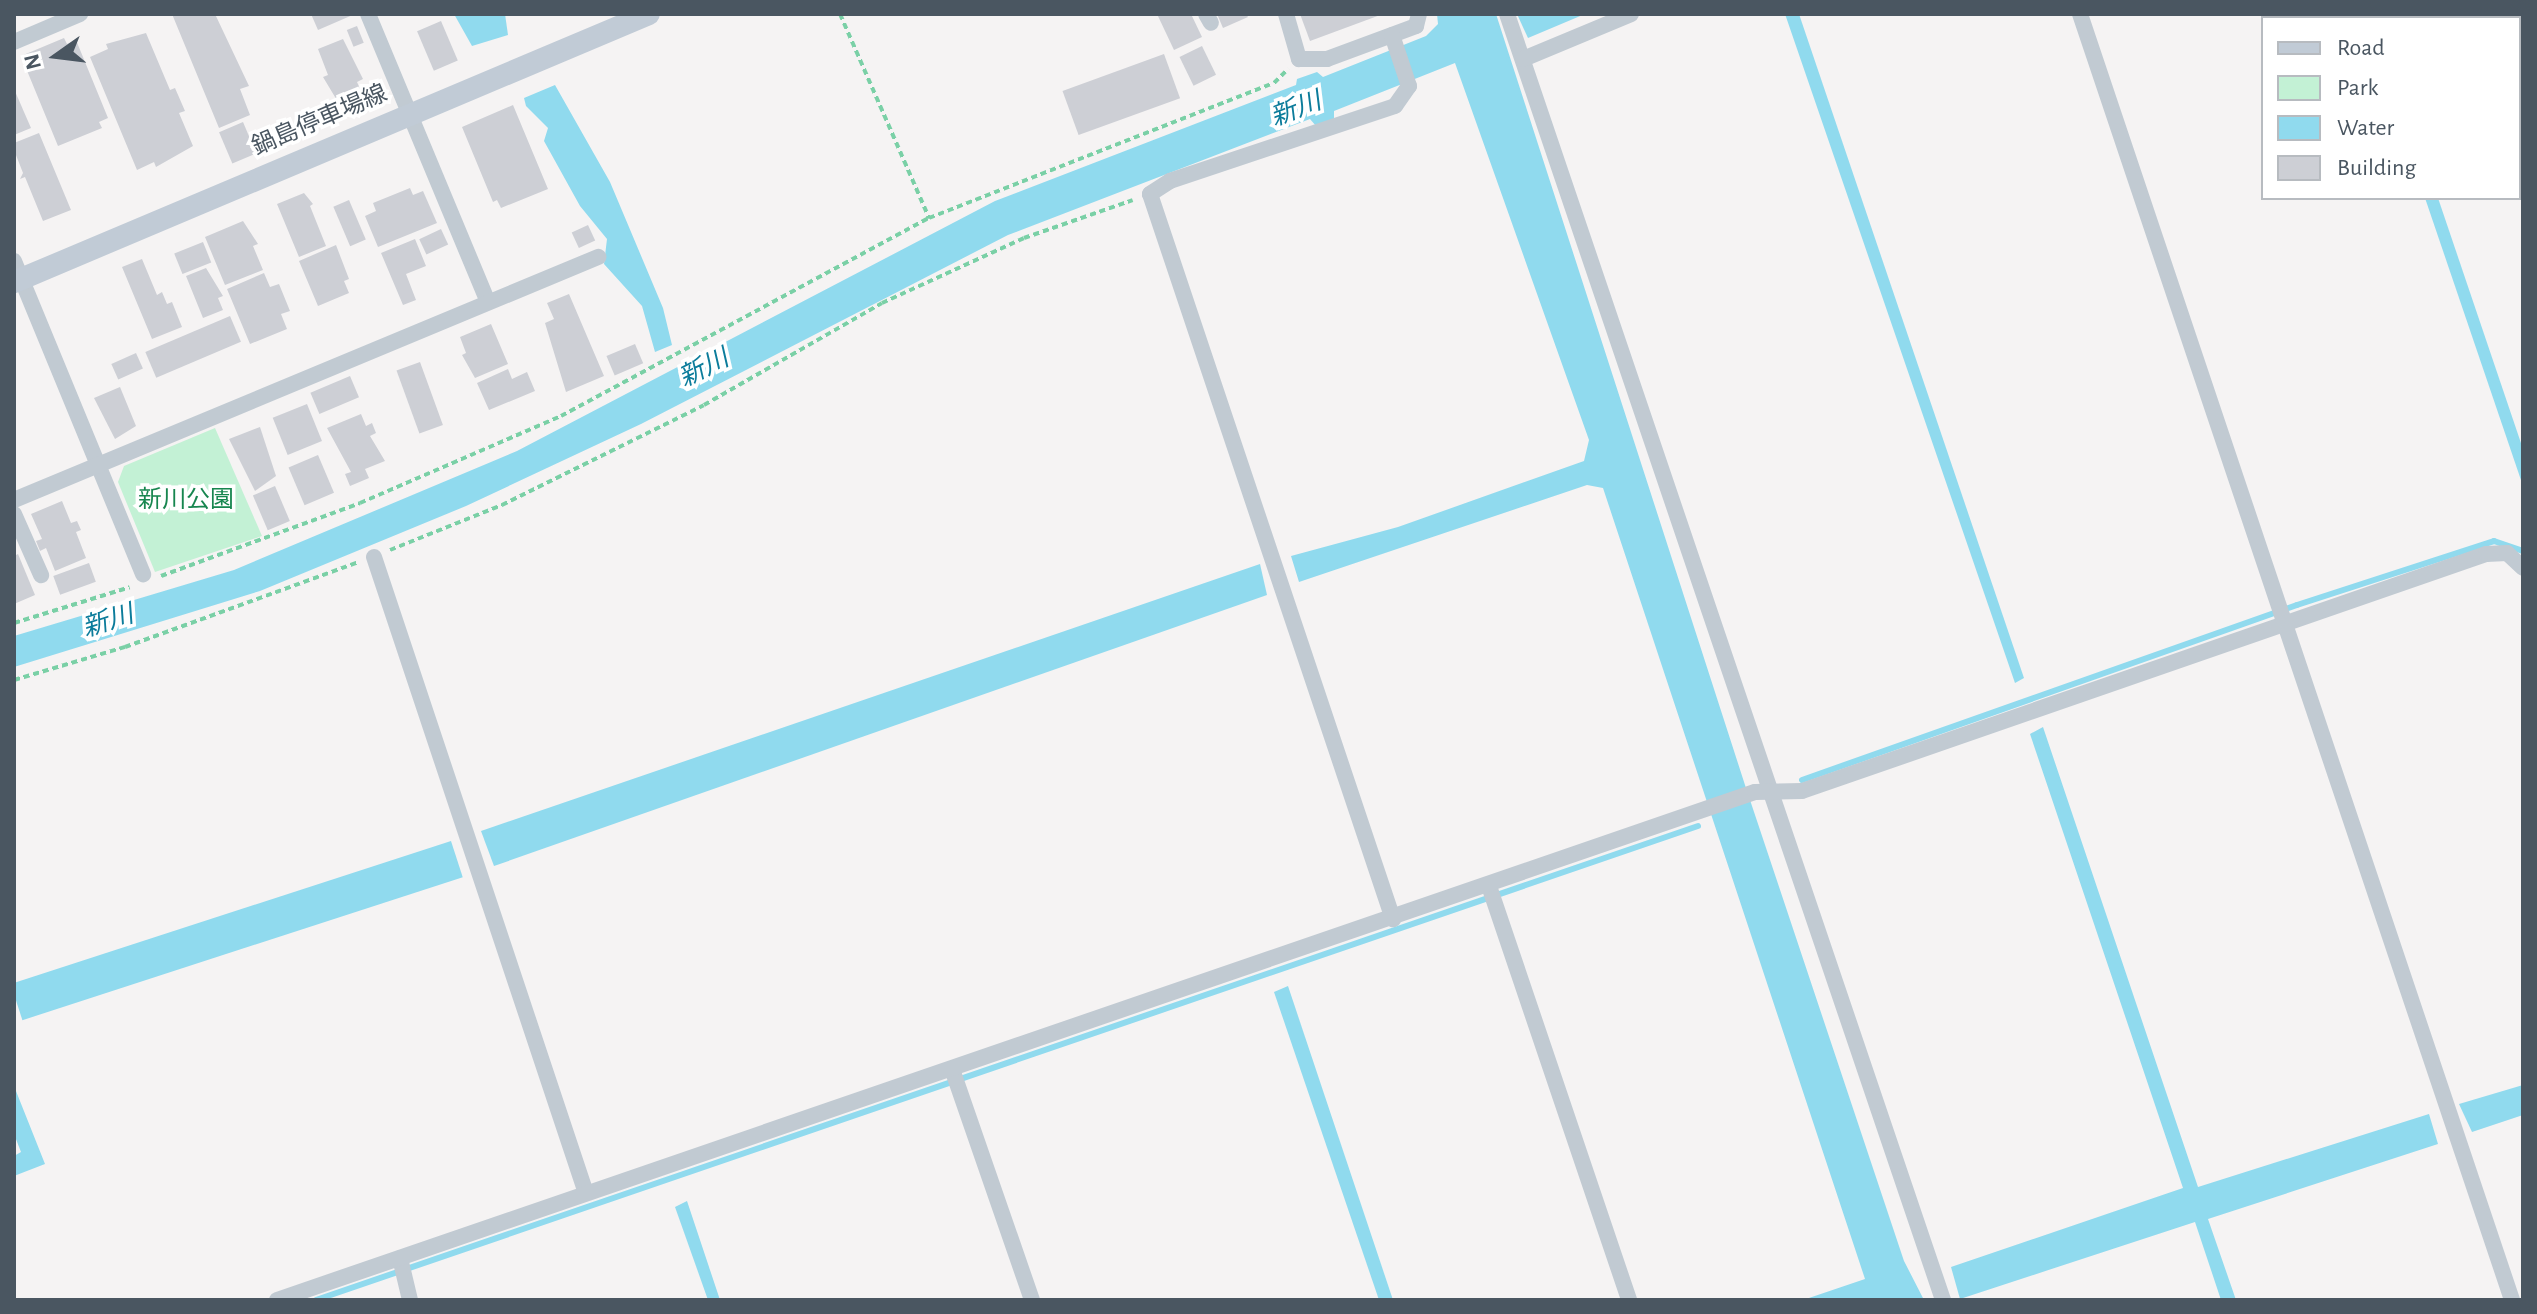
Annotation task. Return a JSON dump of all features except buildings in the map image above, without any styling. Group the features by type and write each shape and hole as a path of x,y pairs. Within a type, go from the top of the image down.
{"main road":[{"name":"鍋島停車場線","path":"17,274 649,14"}],"street":[{"path":"14,42 80,14"},
{"path":"368,14 488,302"},
{"path":"1286,14 1299,59 1327,59 1394,39 1416,26 1419,14"},
{"path":"1507,14 1762,791 1943,1300"},
{"path":"1523,59 1631,14"},
{"path":"2080,14 2512,1300"},
{"path":"1393,919 1150,194 1170,181 1395,106 1409,86 1394,39"},
{"path":"14,500 598,257"},
{"path":"17,274 98,465 142,580"},
{"path":"14,514 41,575"},
{"path":"277,1300 1393,919 1492,893 1696,812 1762,791 1802,791 2486,554 2507,553 2523,568"},
{"path":"374,557 586,1193"},
{"path":"1492,893 1629,1300"},
{"path":"952,1069 1032,1300"},
{"path":"400,1258 410,1300"}],"path":[{"path":"840,14 929,218"},
{"path":"14,623 360,503 561,416 929,218 1274,83 1299,59"},
{"path":"14,680 125,647 374,557 502,505 677,418 882,303 1024,238 1150,194"}],"green space":[{"name":"新川公園","path":"215,428 262,536 155,572 118,482 124,466"}],"water":[{"path":"454,14 505,14 508,35 472,46"},
{"name":"新川","path":"1437,14 1496,14 1745,785 1904,1261 1924,1300 1803,1300 1865,1279 1603,488 1587,485 1299,582 1291,556 1398,527 1584,461 1589,440 1455,63 1334,111 1334,119 1316,126 1310,119 1008,235 641,424 466,506 260,591 14,667 14,636 234,570 517,451 995,201 1296,85 1297,79 1317,72 1323,77 1426,36 1438,24"},
{"path":"1517,14 1585,14 1528,38"},
{"path":"1785,14 1799,14 2024,678 2015,683"},
{"path":"555,85 610,182 663,308 672,345 655,352 642,306 604,264 607,239 580,206 544,141 548,128 526,106 524,98"},
{"path":"2426,200 2439,200 2523,449 2523,486"},
{"path":"1260,564 1267,595 494,866 481,831"},
{"path":"2043,727 2198,1187 2429,1114 2438,1144 2208,1219 2236,1300 2221,1300 2195,1222 1960,1299 1951,1267 2183,1188 2030,734"},
{"path":"451,841 463,877 22,1020 14,994 14,983"},
{"path":"1288,986 1393,1300 1379,1300 1274,992"},
{"path":"2523,1085 2523,1115 2472,1132 2459,1104"},
{"path":"14,1086 45,1164 14,1176 14,1156 21,1152 14,1134"},
{"path":"687,1201 720,1300 708,1300 675,1207"}],"waterway":[{"path":"1802,780 2297,605 2494,541 2523,551"},
{"path":"316,1300 1698,826"}]}
